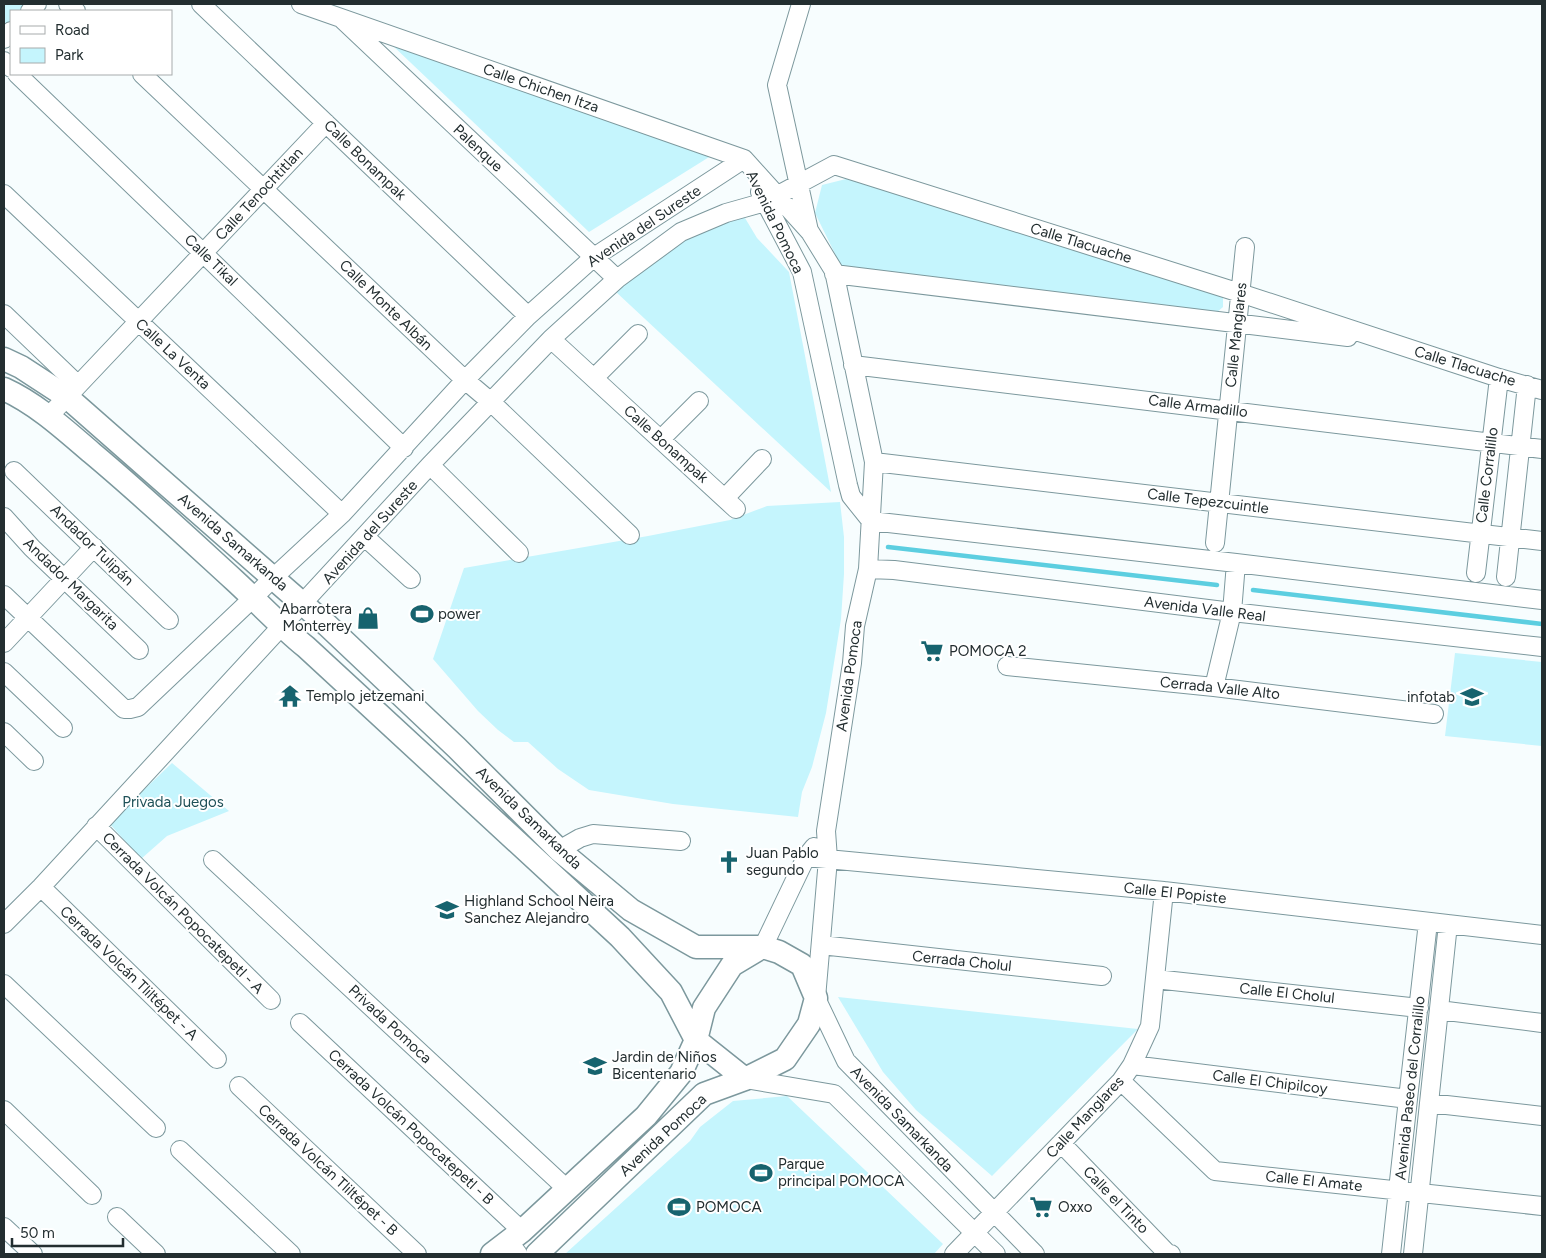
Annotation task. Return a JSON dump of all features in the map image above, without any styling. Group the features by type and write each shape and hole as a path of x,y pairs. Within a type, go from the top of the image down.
{"main road":[{"name":"Avenida Samarkanda","path":"4,359 72,391 273,578 304,604 457,748 559,850 631,910 696,947 763,947 779,952 802,965 816,998"},
{"name":"Avenida Samarkanda","path":"4,389 16,394 48,416 146,498 282,627 438,768 620,937 671,992 696,1040 746,1079"},
{"path":"438,768 457,748"},
{"name":"Avenida Pomoca","path":"510,1245 646,1116 681,1074 696,1040 704,1008 732,965 763,947"},
{"name":"Avenida Pomoca","path":"537,1254 704,1094 746,1079 785,1059 809,1024 816,998"}],"street":[{"name":"Calle Bonampak","path":"201,4 528,316"},
{"name":"Calle Chichen Itza","path":"301,4 744,159"},
{"path":"787,245 810,232 777,85 801,4"},
{"name":"Palenque","path":"338,16 617,279"},
{"name":"Calle Tikal","path":"18,75 404,448"},
{"name":"Calle Monte Albán","path":"143,75 630,535"},
{"name":"Calle Tenochtitlan","path":"48,416 326,123"},
{"name":"Avenida Pomoca","path":"744,159 771,199 787,245 802,272 851,496 871,521"},
{"name":"Avenida del Sureste","path":"28,617 124,709 138,707 342,514 465,380 528,316 594,257 744,159"},
{"name":"Calle Tlacuache","path":"771,199 834,165 1535,388"},
{"name":"Calle La Venta","path":"4,194 342,514"},
{"name":"Avenida Pomoca","path":"771,199 810,232 834,274 874,462 868,569 855,626 852,663 826,831 828,859 816,998"},
{"name":"Avenida del Sureste","path":"4,924 41,887 253,656 304,604 430,465 551,339 617,279 681,232 726,213 771,199"},
{"name":"Calle Manglares","path":"1215,543 1245,247"},
{"name":"Calle Tlacuache","path":"834,274 1388,342"},
{"path":"4,314 72,391"},
{"path":"594,378 638,334"},
{"name":"Calle Bonampak","path":"551,339 731,503 762,459"},
{"name":"Calle Armadillo","path":"853,365 1542,448"},
{"name":"Calle Corralillo","path":"1476,573 1499,378"},
{"name":"Calle Corralillo","path":"1506,577 1520,446 1535,388"},
{"path":"661,439 699,401"},
{"name":"Calle Tepezcuintle","path":"874,462 1542,541"},
{"path":"430,465 519,553"},
{"name":"Andador Tulipán","path":"14,471 169,620"},
{"name":"Andador Margarita","path":"4,517 32,548 139,650"},
{"path":"871,521 1542,600"},
{"path":"365,537 411,578"},
{"path":"4,643 94,547"},
{"path":"1214,687 1232,612 1236,563"},
{"name":"Avenida Valle Real","path":"868,569 894,570 1232,612 1542,647"},
{"path":"4,595 28,617"},
{"name":"Cerrada Valle Alto","path":"1006,666 1214,687 1434,714"},
{"path":"4,672 63,728"},
{"path":"4,732 34,761"},
{"name":"Cerrada Volcán Popocatepetl - A","path":"96,826 271,1000"},
{"name":"Avenida Pomoca","path":"763,947 806,857 826,831"},
{"path":"559,850 580,838 593,834 681,841"},
{"name":"Calle El Popiste","path":"806,857 1164,891 1542,936"},
{"name":"Privada Pomoca","path":"213,860 567,1189"},
{"name":"Cerrada Volcán Tliltépet - A","path":"41,887 217,1059"},
{"name":"Calle Manglares","path":"954,1254 1122,1081 1132,1065 1150,1026 1164,891"},
{"name":"Avenida Paseo del Corralillo","path":"1392,1254 1428,922"},
{"name":"Avenida Paseo del Corralillo","path":"1413,1254 1448,924"},
{"name":"Cerrada Cholul","path":"821,945 1102,976"},
{"name":"Calle El Cholul","path":"1155,979 1419,1008"},
{"path":"4,984 156,1128"},
{"name":"Avenida Samarkanda","path":"816,998 846,1061 1035,1254"},
{"path":"1439,1010 1542,1023"},
{"name":"Cerrada Volcán Popocatepetl - B","path":"300,1023 510,1245"},
{"name":"Calle El Chipilcoy","path":"1132,1065 1408,1099"},
{"name":"Avenida Samarkanda","path":"746,1079 834,1094 996,1254"},
{"name":"Calle El Amate","path":"1122,1081 1215,1171 1542,1206"},
{"name":"Cerrada Volcán Tliltépet - B","path":"239,1086 417,1254"},
{"path":"1429,1103 1542,1116"},
{"path":"4,1110 92,1195"},
{"path":"624,1136 641,1154"},
{"name":"Calle el Tinto","path":"1061,1144 1168,1254 1172,1254"},
{"path":"180,1150 291,1254"},
{"path":"117,1217 156,1254"},
{"path":"4,1227 33,1254"}],"green space":[{"path":"4,4 31,4 25,10 10,10 10,26 4,33"},
{"path":"391,44 714,154 589,232"},
{"path":"854,177 1223,297 1223,307 1216,313 842,268 815,213 822,185"},
{"path":"742,213 757,238 789,272 831,492 616,292 682,233"},
{"path":"840,502 844,537 841,619 826,713 812,767 802,792 798,817 673,804 589,790 558,769 528,742 514,742 498,730 478,711 433,659 464,568 730,520 767,506"},
{"path":"1455,653 1542,662 1542,746 1445,736"},
{"name":"Privada Juegos","path":"172,763 229,811 167,836 141,859 109,823"},
{"path":"838,997 1138,1029 992,1176 916,1110 883,1072"},
{"name":"Parque principal POMOCA","path":"787,1096 943,1244 934,1254 565,1254 690,1141 700,1127 733,1101"}],"waterway":[{"path":"888,547 1217,585"},
{"path":"1253,590 1542,624"}],"place":[{"name":"power","path":"422,614"},
{"name":"Abarrotera Monterrey","path":"368,618"},
{"name":"POMOCA 2","path":"932,651"},
{"name":"Templo jetzemani","path":"290,696"},
{"name":"infotab","path":"1472,697"},
{"name":"Juan Pablo segundo","path":"729,862"},
{"name":"Highland School Neira Sanchez Alejandro","path":"447,910"},
{"name":"Jardin de Niños Bicentenario","path":"595,1066"},
{"name":"Parque principal POMOCA","path":"761,1173"},
{"name":"POMOCA","path":"679,1207"},
{"name":"Oxxo","path":"1041,1207"}]}
